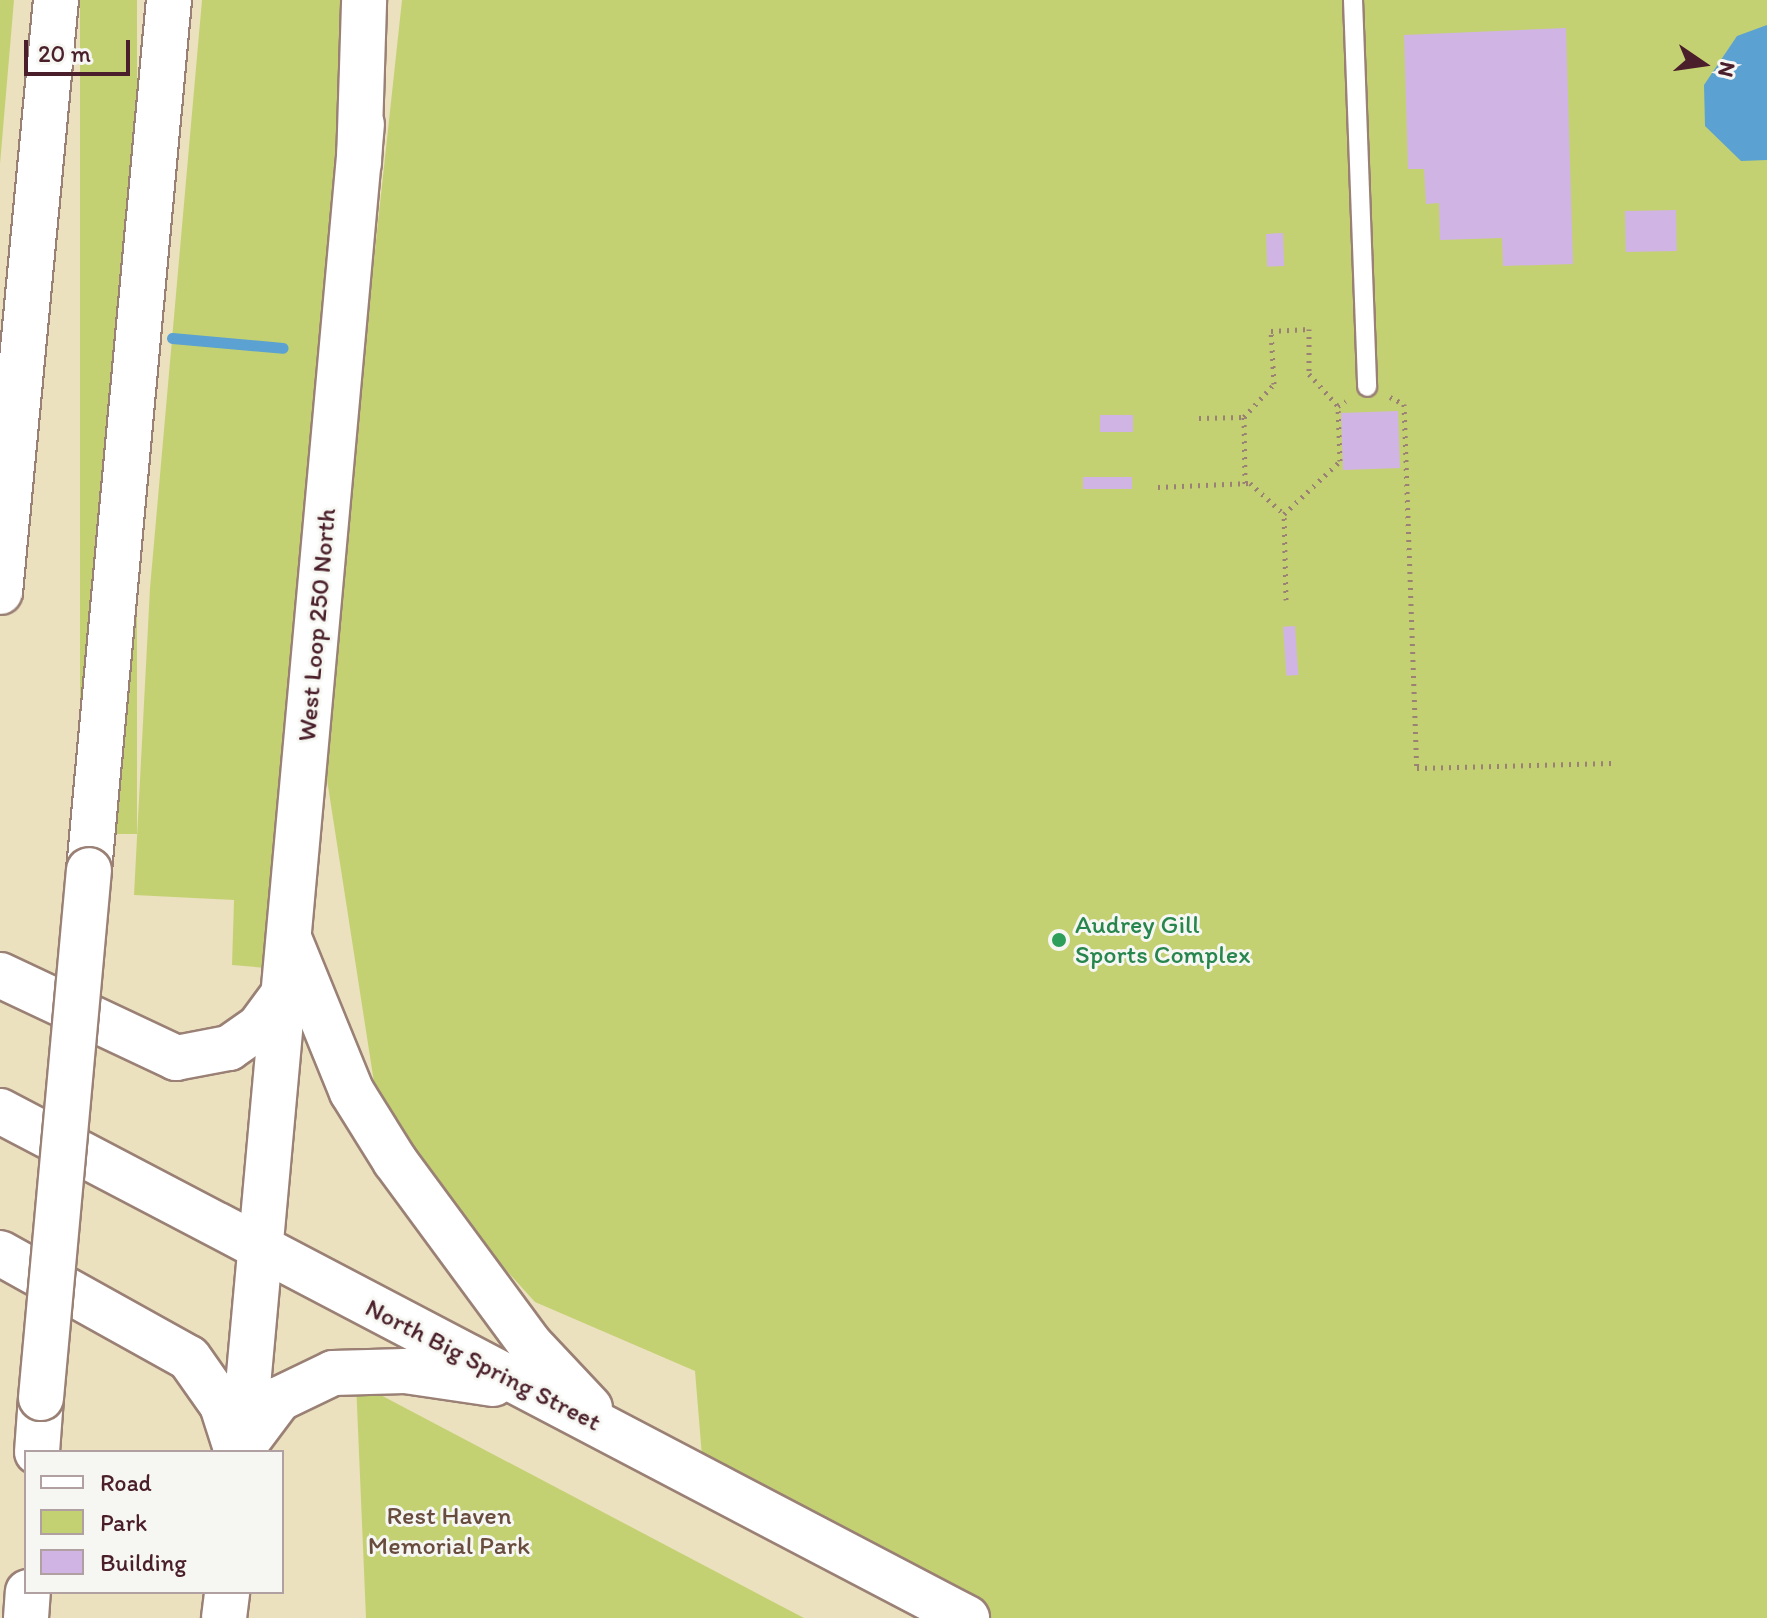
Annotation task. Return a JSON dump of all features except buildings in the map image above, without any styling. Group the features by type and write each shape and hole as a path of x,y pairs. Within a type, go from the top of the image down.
{"main road":[{"path":"0,592 56,0"},
{"path":"37,1450 169,0"},
{"path":"359,163 364,0"},
{"name":"West Loop 250 North","path":"241,1450 262,1250 373,0"},
{"path":"289,938 352,1092 395,1161 529,1343 614,1433"},
{"path":"0,975 176,1058 229,1048 259,1027 284,993"},
{"name":"North Big Spring Street","path":"0,1111 967,1618"},
{"path":"0,1253 189,1358 222,1405 241,1450"},
{"path":"241,1450 279,1399 333,1373 405,1371 536,1392"},
{"path":"26,1618 28,1594"},
{"path":"224,1618 227,1594"}],"lane":[{"path":"1353,0 1367,387"}],"path":[{"path":"1245,484 1244,417 1274,384 1271,331 1309,329 1309,374 1338,406 1340,461 1284,514 1286,600"},
{"path":"1338,406 1367,387 1404,404 1417,768 1612,763"},
{"path":"1199,418 1244,417"},
{"path":"1158,487 1245,484 1284,514"}],"green space":[{"path":"0,0 14,0 0,164"},
{"path":"80,0 137,0 137,834 80,834"},
{"path":"202,0 348,0 267,968 232,965 234,900 134,895 150,588"},
{"name":"Audrey Gill Sports Complex","path":"402,0 1767,0 1767,1618 968,1618 704,1481 695,1371 535,1302 382,1134 319,728 322,741"},
{"name":"Rest Haven Memorial Park","path":"356,1382 804,1618 366,1618"}],"water":[{"path":"1767,25 1767,160 1741,161 1705,126 1704,85 1737,36"}],"waterway":[{"path":"172,338 283,348"}],"place":[{"name":"Audrey Gill Sports Complex","path":"1059,940"}]}
